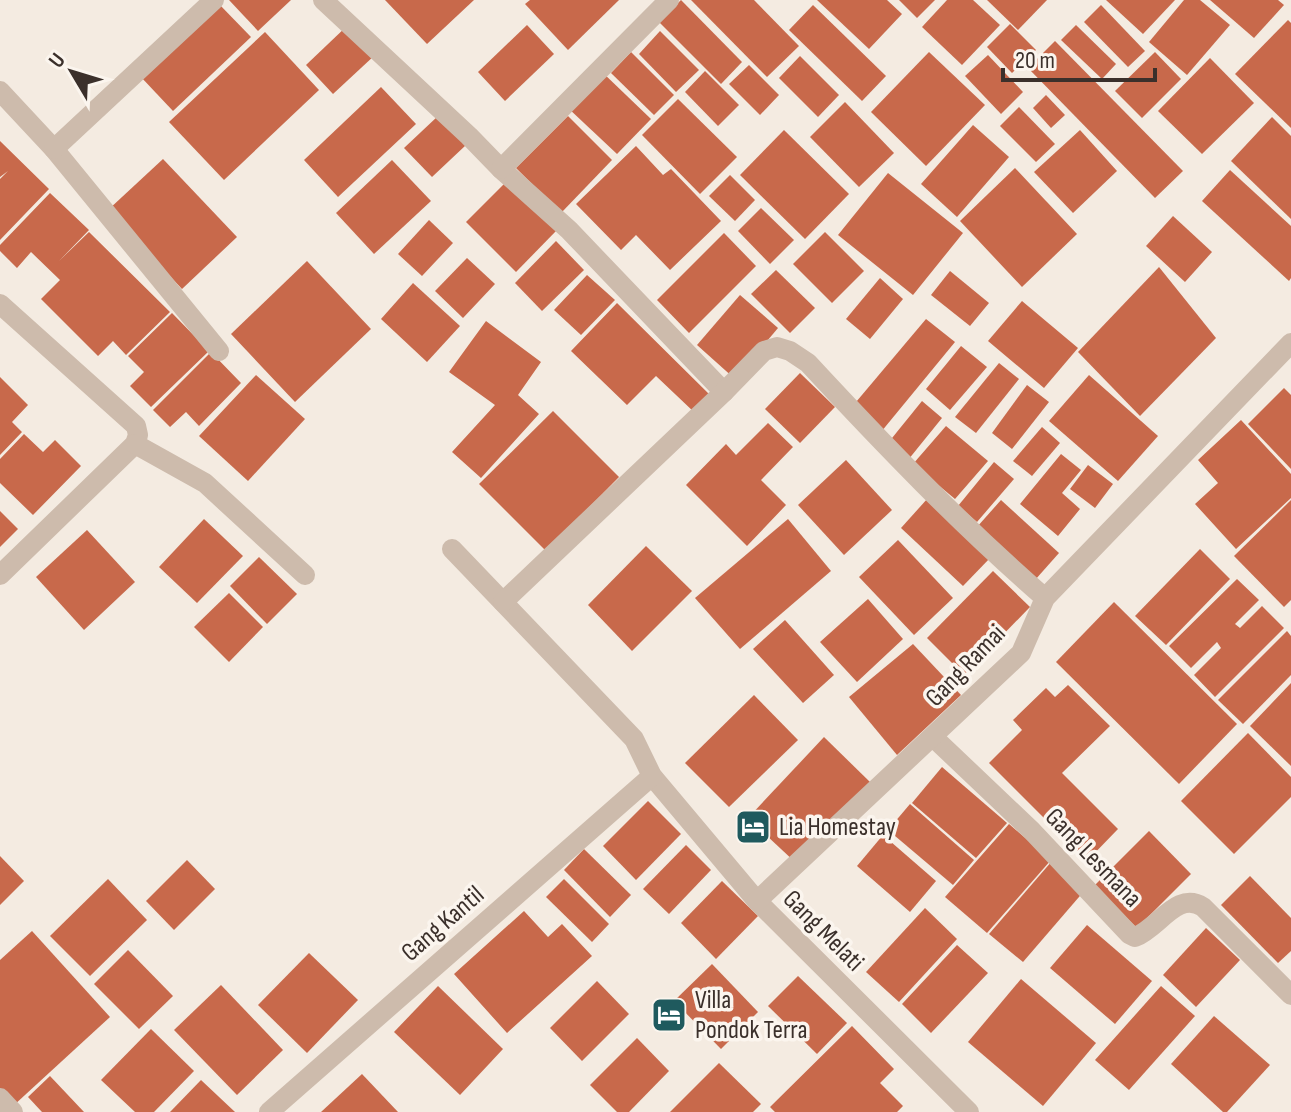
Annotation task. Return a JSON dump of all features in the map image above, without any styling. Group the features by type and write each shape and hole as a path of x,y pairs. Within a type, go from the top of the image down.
{"street":[{"path":"54,149 214,0"},
{"path":"323,0 569,230 724,392"},
{"path":"501,169 669,0"},
{"path":"0,91 54,149 219,351"},
{"path":"0,304 136,426 138,435 135,444 0,575"},
{"name":"Gang Ramai","path":"757,901 1021,653 1045,598 1291,343"},
{"path":"503,602 764,351 777,347 790,351 808,363 927,489 1045,598"},
{"path":"135,444 205,483 305,575"},
{"name":"Gang Melati","path":"452,549 634,739 652,776 757,901 969,1112"},
{"name":"Gang Lesmana","path":"933,737 1032,831 1129,934 1135,937 1143,934 1184,901 1194,901 1291,995"},
{"name":"Gang Kantil","path":"269,1112 652,776"},
{"path":"0,1098 13,1112"}],"building":[{"path":"229,0 291,0 258,31"},
{"path":"385,0 474,0 427,44"},
{"path":"530,0 619,0 568,50 525,4"},
{"path":"681,0 742,62 721,84 659,22"},
{"path":"691,0 754,0 799,46 767,77"},
{"path":"817,0 887,0 902,14 869,49"},
{"path":"899,0 935,0 917,18"},
{"path":"947,0 973,0 1000,25 962,65 922,27"},
{"path":"987,0 1047,0 1018,30"},
{"path":"1106,0 1175,0 1143,34"},
{"path":"1184,0 1200,0 1230,25 1187,75 1149,42"},
{"path":"1210,0 1278,0 1284,5 1254,38"},
{"path":"218,3 251,37 173,111 140,76"},
{"path":"813,5 886,76 862,101 789,30"},
{"path":"1101,5 1145,51 1128,67 1084,22"},
{"path":"1288,20 1291,23 1291,128 1235,74"},
{"path":"1010,24 1036,50 1012,73 987,47"},
{"path":"348,25 375,55 333,94 306,65"},
{"path":"527,25 554,54 505,101 478,72"},
{"path":"1076,25 1116,64 1102,79 1061,40"},
{"path":"660,31 699,70 676,92 639,54"},
{"path":"265,32 319,90 224,180 169,122"},
{"path":"1055,41 1183,171 1155,198 1028,68"},
{"path":"631,52 674,95 654,115 611,73"},
{"path":"929,52 985,105 926,166 871,112"},
{"path":"1155,52 1181,79 1142,118 1115,91"},
{"path":"988,55 1023,92 1001,114 965,76"},
{"path":"800,56 839,95 818,117 779,78"},
{"path":"1210,58 1254,103 1202,154 1158,111"},
{"path":"749,65 779,95 760,115 729,84"},
{"path":"601,71 651,119 617,154 567,107"},
{"path":"705,71 739,105 718,126 685,92"},
{"path":"381,87 416,124 338,197 304,160"},
{"path":"1046,95 1065,115 1051,128 1033,108"},
{"path":"678,99 737,157 700,194 642,135"},
{"path":"845,102 894,153 859,187 810,137"},
{"path":"1019,107 1055,144 1036,162 1000,126"},
{"path":"438,116 466,145 432,177 404,148"},
{"path":"568,116 612,160 561,213 516,168"},
{"path":"1272,117 1291,136 1291,219 1231,161"},
{"path":"973,125 1009,157 957,217 921,184"},
{"path":"784,130 849,194 805,239 740,175"},
{"path":"1080,130 1117,171 1073,213 1034,172"},
{"path":"0,141 49,189 0,240 0,179 8,171 0,177"},
{"path":"636,146 663,175 671,169 721,221 670,270 636,235 621,250 576,204"},
{"path":"163,159 237,237 182,289 108,210"},
{"path":"392,160 431,201 374,254 336,213"},
{"path":"1015,168 1077,234 1022,287 960,221"},
{"path":"1230,170 1291,226 1289,281 1202,201"},
{"path":"888,173 963,233 913,295 838,235"},
{"path":"730,175 755,200 735,221 709,196"},
{"path":"507,181 557,230 516,272 466,222"},
{"path":"50,193 89,230 59,261 89,232 170,312 126,355 113,341 98,356 41,299 60,280 31,252 17,268 0,251 0,245"},
{"path":"761,208 794,240 770,264 738,231"},
{"path":"1173,216 1212,252 1185,282 1146,246"},
{"path":"429,220 453,243 422,276 398,254"},
{"path":"825,232 864,271 832,303 793,264"},
{"path":"724,233 756,266 689,333 657,300"},
{"path":"556,241 584,270 542,311 515,283"},
{"path":"467,258 495,284 463,318 435,291"},
{"path":"307,261 371,329 295,402 231,334"},
{"path":"1159,267 1216,338 1140,416 1078,352"},
{"path":"776,270 815,308 790,333 751,294"},
{"path":"950,271 989,303 970,326 931,295"},
{"path":"587,275 615,300 581,335 554,310"},
{"path":"880,278 903,299 870,339 846,319"},
{"path":"413,283 460,326 427,362 381,319"},
{"path":"740,295 778,328 735,379 697,345"},
{"path":"1022,301 1078,348 1044,388 988,341"},
{"path":"617,303 711,396 695,413 656,376 627,405 571,351"},
{"path":"172,313 209,351 151,407 130,386 144,372 128,356"},
{"path":"926,319 955,342 881,432 851,408"},
{"path":"486,321 541,362 518,395 539,414 481,478 452,452 495,405 449,372"},
{"path":"961,346 987,367 950,410 926,389"},
{"path":"211,352 241,383 199,426 186,412 170,427 153,410"},
{"path":"999,363 1019,379 976,433 955,417"},
{"path":"800,373 835,407 800,443 765,409"},
{"path":"256,375 305,419 248,481 199,436"},
{"path":"1089,375 1158,436 1118,481 1049,421"},
{"path":"0,377 28,405 12,422 22,432 0,455"},
{"path":"1027,385 1049,402 1012,449 992,433"},
{"path":"1284,388 1291,395 1291,469 1248,424"},
{"path":"922,401 942,418 908,460 888,443"},
{"path":"553,411 619,477 546,551 479,484"},
{"path":"1241,420 1291,474 1291,498 1236,549 1195,504 1218,483 1198,460"},
{"path":"768,423 793,447 761,480 786,505 747,546 686,485 726,444 736,455"},
{"path":"946,426 988,461 955,499 913,464"},
{"path":"1042,427 1060,443 1032,476 1013,461"},
{"path":"24,434 43,452 55,440 81,466 33,515 0,483 0,459"},
{"path":"1061,454 1081,470 1062,493 1080,509 1058,536 1020,504"},
{"path":"846,460 892,510 844,555 798,505"},
{"path":"994,462 1014,479 977,522 958,506"},
{"path":"1088,465 1113,484 1095,508 1070,489"},
{"path":"928,498 991,557 963,586 901,528"},
{"path":"1001,500 1059,553 1035,580 977,527"},
{"path":"1291,500 1291,600 1284,607 1234,556"},
{"path":"0,511 18,529 0,547"},
{"path":"204,519 243,556 197,603 159,567"},
{"path":"788,519 831,571 740,649 695,598"},
{"path":"87,530 135,582 84,630 36,577"},
{"path":"898,540 953,598 914,635 859,577"},
{"path":"646,546 692,591 632,651 588,605"},
{"path":"1200,549 1230,579 1166,645 1135,616"},
{"path":"259,557 297,594 267,624 230,586"},
{"path":"993,571 1030,607 964,675 927,638"},
{"path":"1237,579 1259,600 1235,624 1240,628 1262,606 1284,628 1215,697 1194,675 1221,648 1217,642 1191,668 1169,646"},
{"path":"229,593 263,627 229,662 194,627"},
{"path":"868,599 903,639 857,682 820,642"},
{"path":"1114,602 1237,724 1179,784 1056,662"},
{"path":"785,620 834,675 803,703 753,649"},
{"path":"1287,631 1291,636 1291,675 1243,724 1218,700"},
{"path":"913,644 961,695 897,755 849,697"},
{"path":"1291,683 1291,766 1250,726"},
{"path":"1068,685 1110,726 1062,773 1118,829 1087,861 989,763 1022,730 1013,720 1046,688 1055,697"},
{"path":"754,695 798,740 729,807 685,763"},
{"path":"1248,733 1291,777 1291,797 1234,854 1181,801"},
{"path":"824,737 871,783 796,863 748,818"},
{"path":"942,767 1007,823 976,858 912,803"},
{"path":"648,801 681,834 636,880 603,846"},
{"path":"910,804 974,860 953,885 888,830"},
{"path":"1009,824 1051,860 987,933 945,897"},
{"path":"1149,831 1191,874 1137,928 1094,886"},
{"path":"883,835 936,881 910,912 857,866"},
{"path":"686,845 711,870 669,914 643,889"},
{"path":"584,849 631,895 610,917 564,870"},
{"path":"0,856 24,881 0,905"},
{"path":"187,860 215,889 174,930 146,901"},
{"path":"1052,861 1085,890 1023,962 989,934"},
{"path":"1250,876 1291,918 1291,951 1278,963 1221,905"},
{"path":"108,879 147,920 90,976 50,936"},
{"path":"564,879 609,924 592,942 546,897"},
{"path":"722,881 758,916 716,959 681,923"},
{"path":"925,908 957,939 899,1002 866,972"},
{"path":"524,911 548,937 562,924 592,956 507,1033 454,974"},
{"path":"1087,925 1152,981 1115,1024 1050,968"},
{"path":"1206,928 1240,960 1196,1007 1163,975"},
{"path":"32,931 110,1017 13,1106 0,1092 0,960"},
{"path":"957,945 988,973 931,1033 902,1004"},
{"path":"128,950 173,996 139,1029 94,984"},
{"path":"309,953 358,1000 307,1053 258,1005"},
{"path":"712,964 758,1012 721,1049 674,1001"},
{"path":"798,976 847,1023 817,1054 768,1006"},
{"path":"1021,979 1096,1043 1043,1106 968,1042"},
{"path":"597,981 629,1014 582,1061 550,1028"},
{"path":"221,985 283,1050 237,1095 174,1030"},
{"path":"438,986 503,1049 460,1095 394,1032"},
{"path":"1161,986 1195,1016 1129,1090 1095,1060"},
{"path":"1214,1016 1270,1065 1227,1112 1223,1112 1171,1064"},
{"path":"852,1026 894,1069 880,1083 903,1106 897,1112 775,1112 770,1107"},
{"path":"151,1029 194,1071 154,1112 135,1112 101,1080"},
{"path":"637,1038 669,1071 629,1112 617,1112 590,1085"},
{"path":"719,1063 761,1104 753,1112 670,1112"},
{"path":"362,1074 398,1112 321,1112"},
{"path":"50,1076 84,1112 42,1112 28,1097"},
{"path":"201,1080 235,1112 170,1112"}],"place":[{"name":"Lia Homestay","path":"753,827"},
{"name":"Villa Pondok Terra","path":"669,1015"}]}
